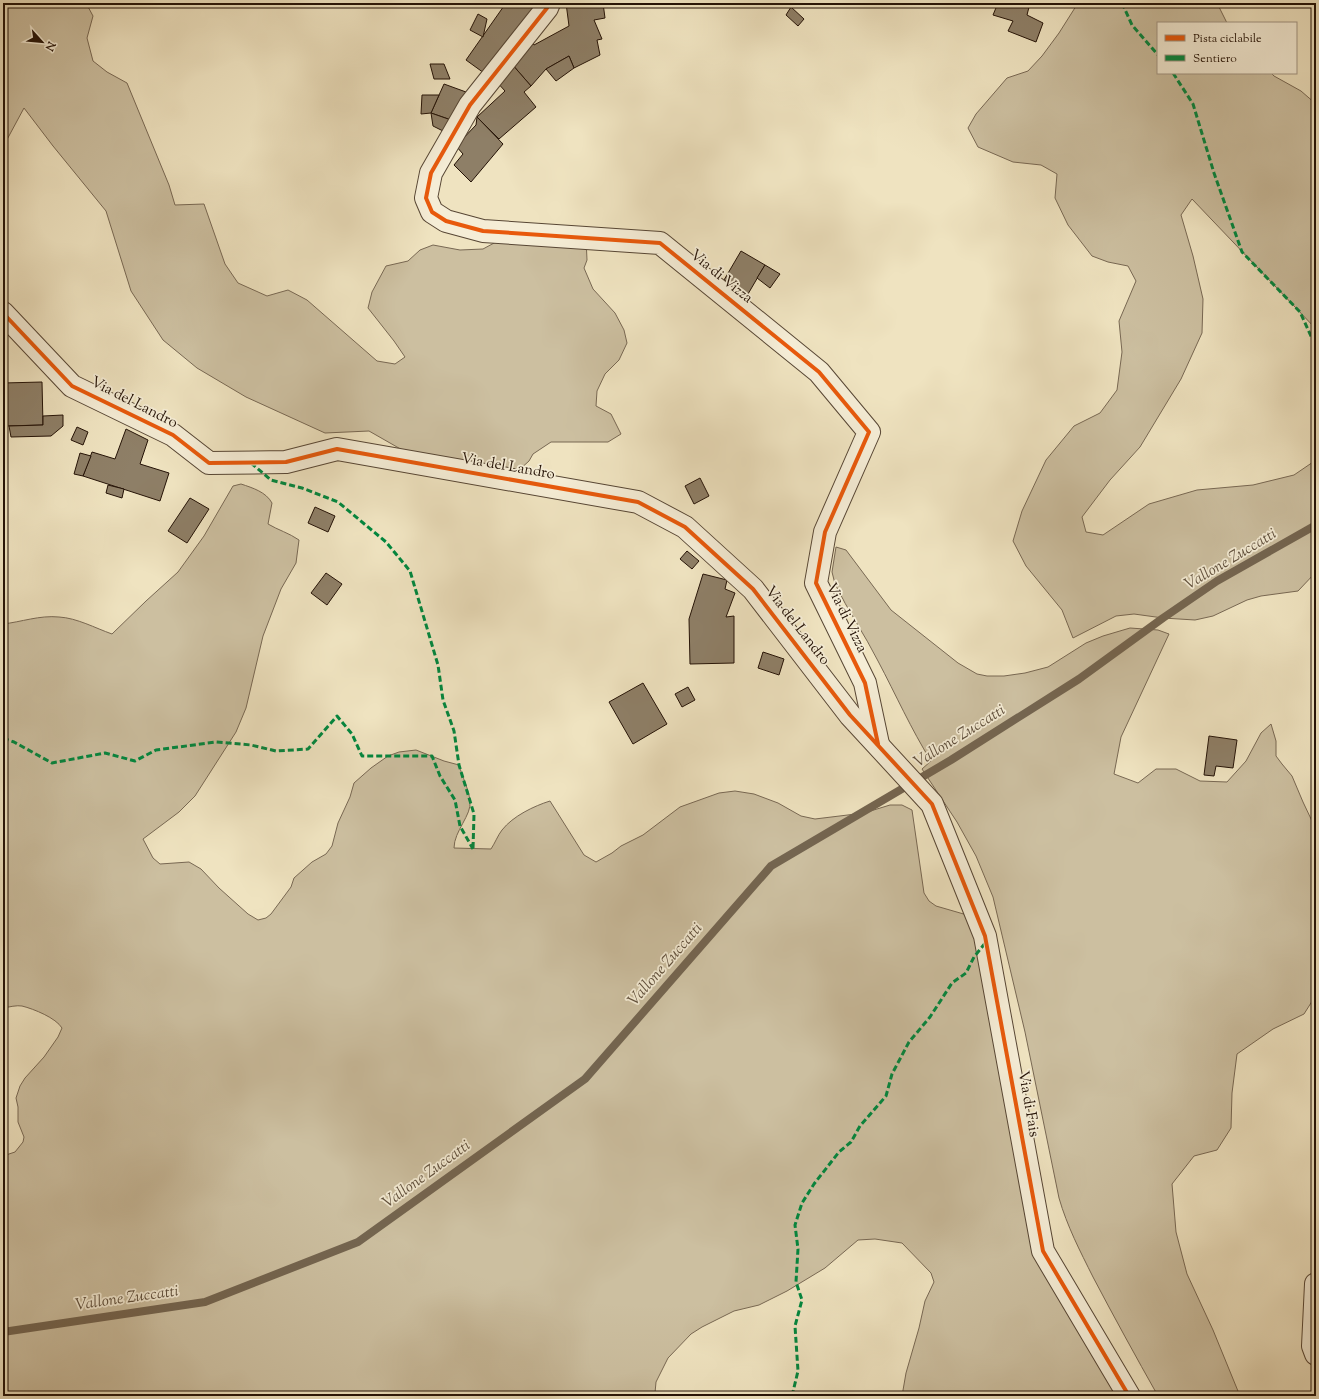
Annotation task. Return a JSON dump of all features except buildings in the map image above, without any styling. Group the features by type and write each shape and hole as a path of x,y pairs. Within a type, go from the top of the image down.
{"street":[{"name":"Via di Vizza","path":"549,3 547,8 470,105 431,174 426,198 432,212 446,221 484,231 660,244 820,372 869,432 825,532 816,583 865,683 878,745"},
{"name":"Via del Landro","path":"3,313 72,386 174,435 209,463 286,462 337,449 638,502 685,527 753,589 850,715 929,800"},
{"name":"Via di Fais","path":"929,800 985,936 1044,1251 1129,1396"},
{"path":"1316,1284 1312,1346 1316,1354"}],"shaded area":[{"path":"3,3 86,3 93,16 87,38 93,61 107,72 127,83 169,185 175,205 204,204 225,264 238,283 267,296 288,290 307,300 377,361 395,364 405,357 368,308 372,292 386,266 408,261 420,250 433,245 460,250 483,249 507,236 586,238 587,260 584,268 593,289 615,313 624,330 627,343 619,360 605,374 597,391 596,406 611,414 621,434 608,442 551,442 533,454 529,461 509,479 418,459 369,431 325,433 246,397 197,368 163,340 131,291 106,211 24,108 3,147"},
{"path":"1078,3 1217,3 1226,22 1157,22 1157,74 1272,74 1301,91 1316,104 1316,329 1192,199 1181,215 1193,256 1203,299 1202,333 1181,379 1140,447 1110,480 1082,517 1086,532 1103,535 1149,504 1197,490 1253,485 1294,475 1316,460 1316,572 1298,591 1261,596 1247,600 1213,616 1195,620 1134,614 1116,616 1073,638 1062,610 1026,566 1013,541 1022,511 1046,460 1074,426 1100,413 1117,390 1122,352 1119,321 1136,281 1128,266 1108,262 1092,256 1068,225 1055,198 1057,174 1041,165 1013,162 978,147 968,128 976,114 1007,78 1028,71 1042,56"},
{"path":"241,484 259,491 272,503 268,524 299,540 296,563 281,589 263,636 246,708 236,732 195,796 179,812 143,839 153,858 160,864 189,862 201,869 219,888 248,914 258,920 266,918 271,914 291,887 294,878 312,862 326,854 332,846 338,823 350,797 354,783 388,756 399,752 416,750 459,765 468,792 470,806 466,818 457,835 454,848 491,849 499,834 512,820 537,806 550,801 584,855 596,862 621,846 643,835 680,807 719,793 735,791 754,794 778,803 801,816 815,819 864,813 890,805 902,805 912,810 924,893 929,901 936,906 974,917 1042,1225 1128,1396 902,1396 906,1373 925,1301 934,1282 931,1273 902,1243 875,1239 858,1240 825,1268 787,1291 759,1305 734,1311 691,1334 668,1358 656,1382 655,1393 657,1396 3,1396 3,1156 15,1152 23,1142 24,1137 18,1122 18,1107 16,1098 20,1086 25,1078 44,1057 58,1037 62,1028 50,1017 27,1007 18,1006 3,1008 3,624 38,618 59,617 79,621 112,634 178,572 204,536 233,486"},
{"path":"836,547 846,550 891,610 958,663 977,674 987,676 1004,676 1025,673 1048,667 1086,643 1130,628 1158,630 1169,634 1121,737 1114,774 1138,783 1156,769 1176,769 1200,781 1227,782 1246,761 1261,733 1271,724 1276,741 1276,756 1292,776 1312,821 1313,859 1316,870 1316,995 1304,1014 1273,1029 1237,1054 1232,1093 1231,1128 1217,1150 1194,1156 1172,1184 1176,1232 1187,1274 1213,1330 1240,1396 1158,1396 1109,1307 1079,1248 1059,1198 1025,1032 993,897 976,856 957,822 922,769 931,761 910,724 873,651 835,584 832,572"}],"waterway":[{"name":"Vallone Zuccatti","path":"3,1332 205,1302 358,1242 585,1079 771,866 951,760 1079,679 1217,581 1316,525"}],"marked path":[{"path":"1122,3 1132,25 1157,54"},
{"path":"1174,74 1193,104 1214,173 1242,252 1300,312 1316,347"},
{"path":"251,463 271,480 302,488 338,502 386,542 410,571 438,665 443,700 454,731 459,765 474,814 473,849"},
{"path":"3,738 14,742 52,763 105,753 135,761 156,750 216,742 251,745 276,751 308,749 337,716 352,734 362,756 432,756 440,776 455,800 460,826 473,849"},
{"path":"792,1396 798,1371 795,1326 802,1300 796,1282 798,1249 795,1225 802,1203 814,1184 839,1152 851,1142 860,1126 886,1096 892,1074 909,1042 930,1017 952,983 966,973 974,957 986,942"}],"cycle path":[{"path":"549,3 547,8 470,105 431,173 426,198 432,212 446,221 483,231 660,243 819,372 869,432 825,532 816,583 865,683 878,744"},
{"path":"3,313 72,386 173,435 209,463 286,462 337,449 638,502 685,527 753,589 850,715 932,804 985,936 1043,1251 1129,1396"}]}
